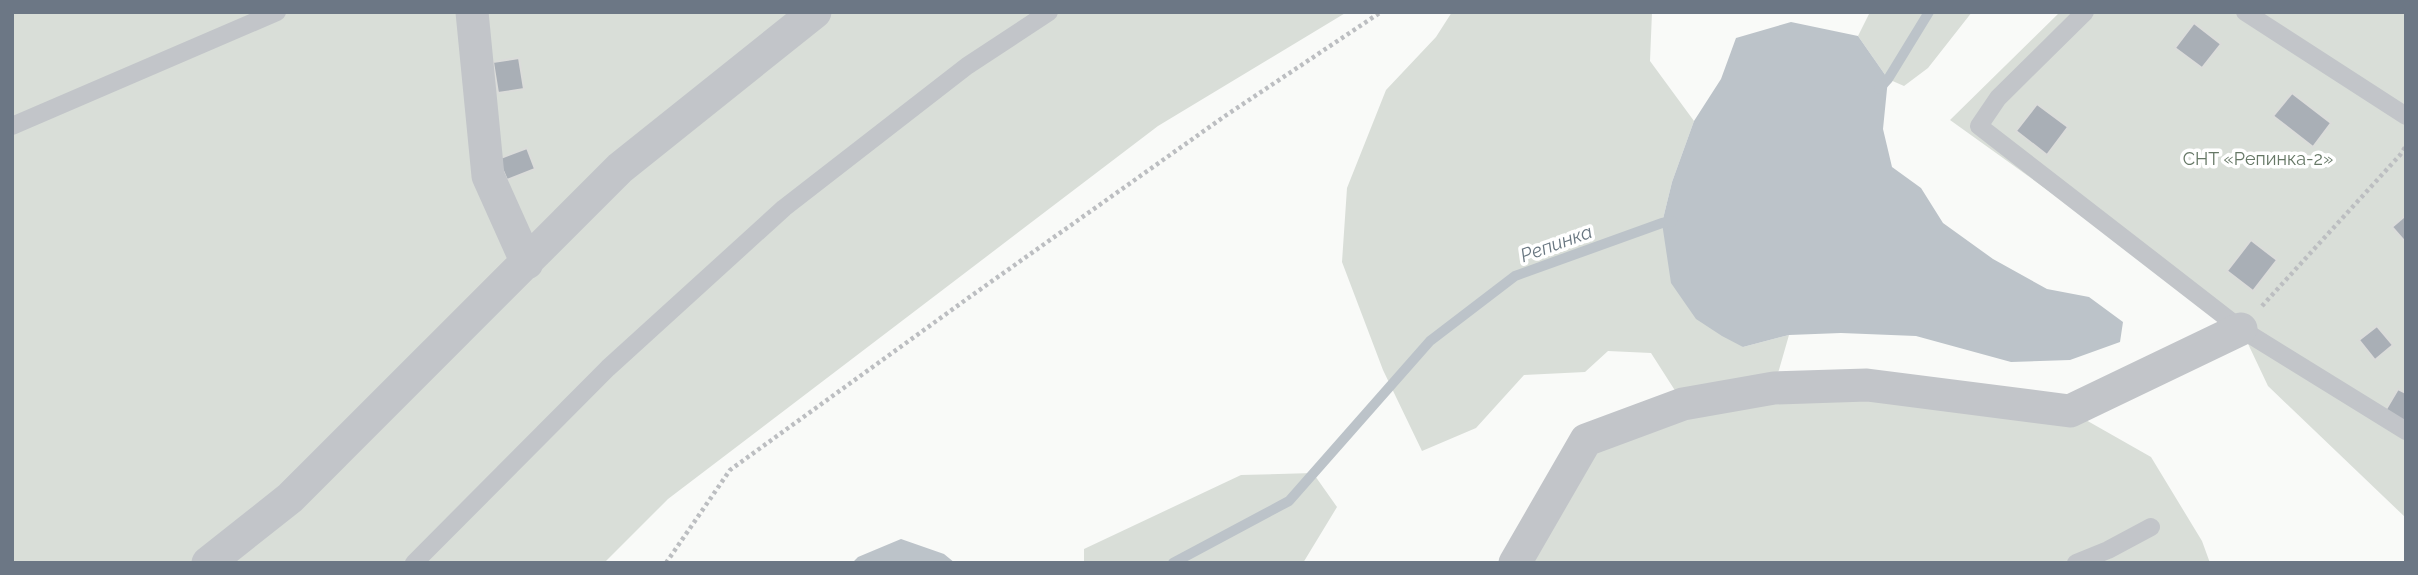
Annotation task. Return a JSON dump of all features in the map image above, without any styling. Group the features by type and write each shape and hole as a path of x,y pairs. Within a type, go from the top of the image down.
{"street":[{"path":"472,12 488,176 527,263"},
{"path":"208,563 290,498 620,168 815,12"},
{"path":"1515,563 1586,440 1684,404 1774,387 1867,386 2070,411 2241,329"}],"lane":[{"path":"12,126 277,12"},
{"path":"414,563 608,368 784,208 967,66 1049,12"},
{"path":"2085,12 1998,98 1979,126 2241,329 2406,431"},
{"path":"2245,12 2406,116"},
{"path":"2076,563 2108,550 2151,527"}],"path":[{"path":"667,563 730,470 1225,116 1381,12"},
{"path":"2241,329 2406,146"}],"green space":[{"path":"12,12 1347,12 1158,126 668,499 604,563 12,563"},
{"path":"1452,12 1652,12 1650,61 1694,121 1672,182 1662,223 1743,347 1789,335 1774,387 2070,411 2151,457 2202,541 2210,563 1515,563 1586,440 1683,403 1651,353 1608,351 1585,372 1524,375 1476,428 1422,451 1383,370 1342,262 1347,188 1386,90 1436,37"},
{"path":"1870,12 1972,12 1928,68 1904,86 1888,79 1858,36"},
{"name":"СНТ «Репинка-2»","path":"2060,12 2406,12 2406,518 2268,386 2241,329 1950,120"},
{"path":"1313,473 1337,507 1303,563 1084,563 1084,549 1241,475"}],"shaded area":[{"path":"1791,22 1858,36 1888,79 1883,129 1892,167 1921,188 1943,223 1993,259 2047,289 2089,297 2123,322 2120,342 2070,360 2011,362 1916,336 1841,333 1789,335 1743,347 1696,319 1671,283 1662,223 1672,182 1694,121 1721,79 1736,38"},
{"path":"901,539 944,554 955,563 852,563 858,557"}],"building":[{"path":"2194,23 2221,44 2202,68 2175,48"},
{"path":"519,58 524,89 498,93 493,62"},
{"path":"2292,93 2331,123 2313,147 2273,116"},
{"path":"2037,104 2068,127 2047,155 2016,131"},
{"path":"527,148 535,169 507,180 498,159"},
{"path":"2406,215 2406,243 2392,227"},
{"path":"2251,240 2277,260 2253,291 2227,271"},
{"path":"2377,326 2393,345 2375,360 2359,340"},
{"path":"2398,389 2406,393 2406,424 2385,411"}],"waterway":[{"name":"Репинка","path":"1879,89 1888,79 1929,12"},
{"name":"Репинка","path":"1173,563 1289,501 1430,341 1515,276 1673,221"}]}
